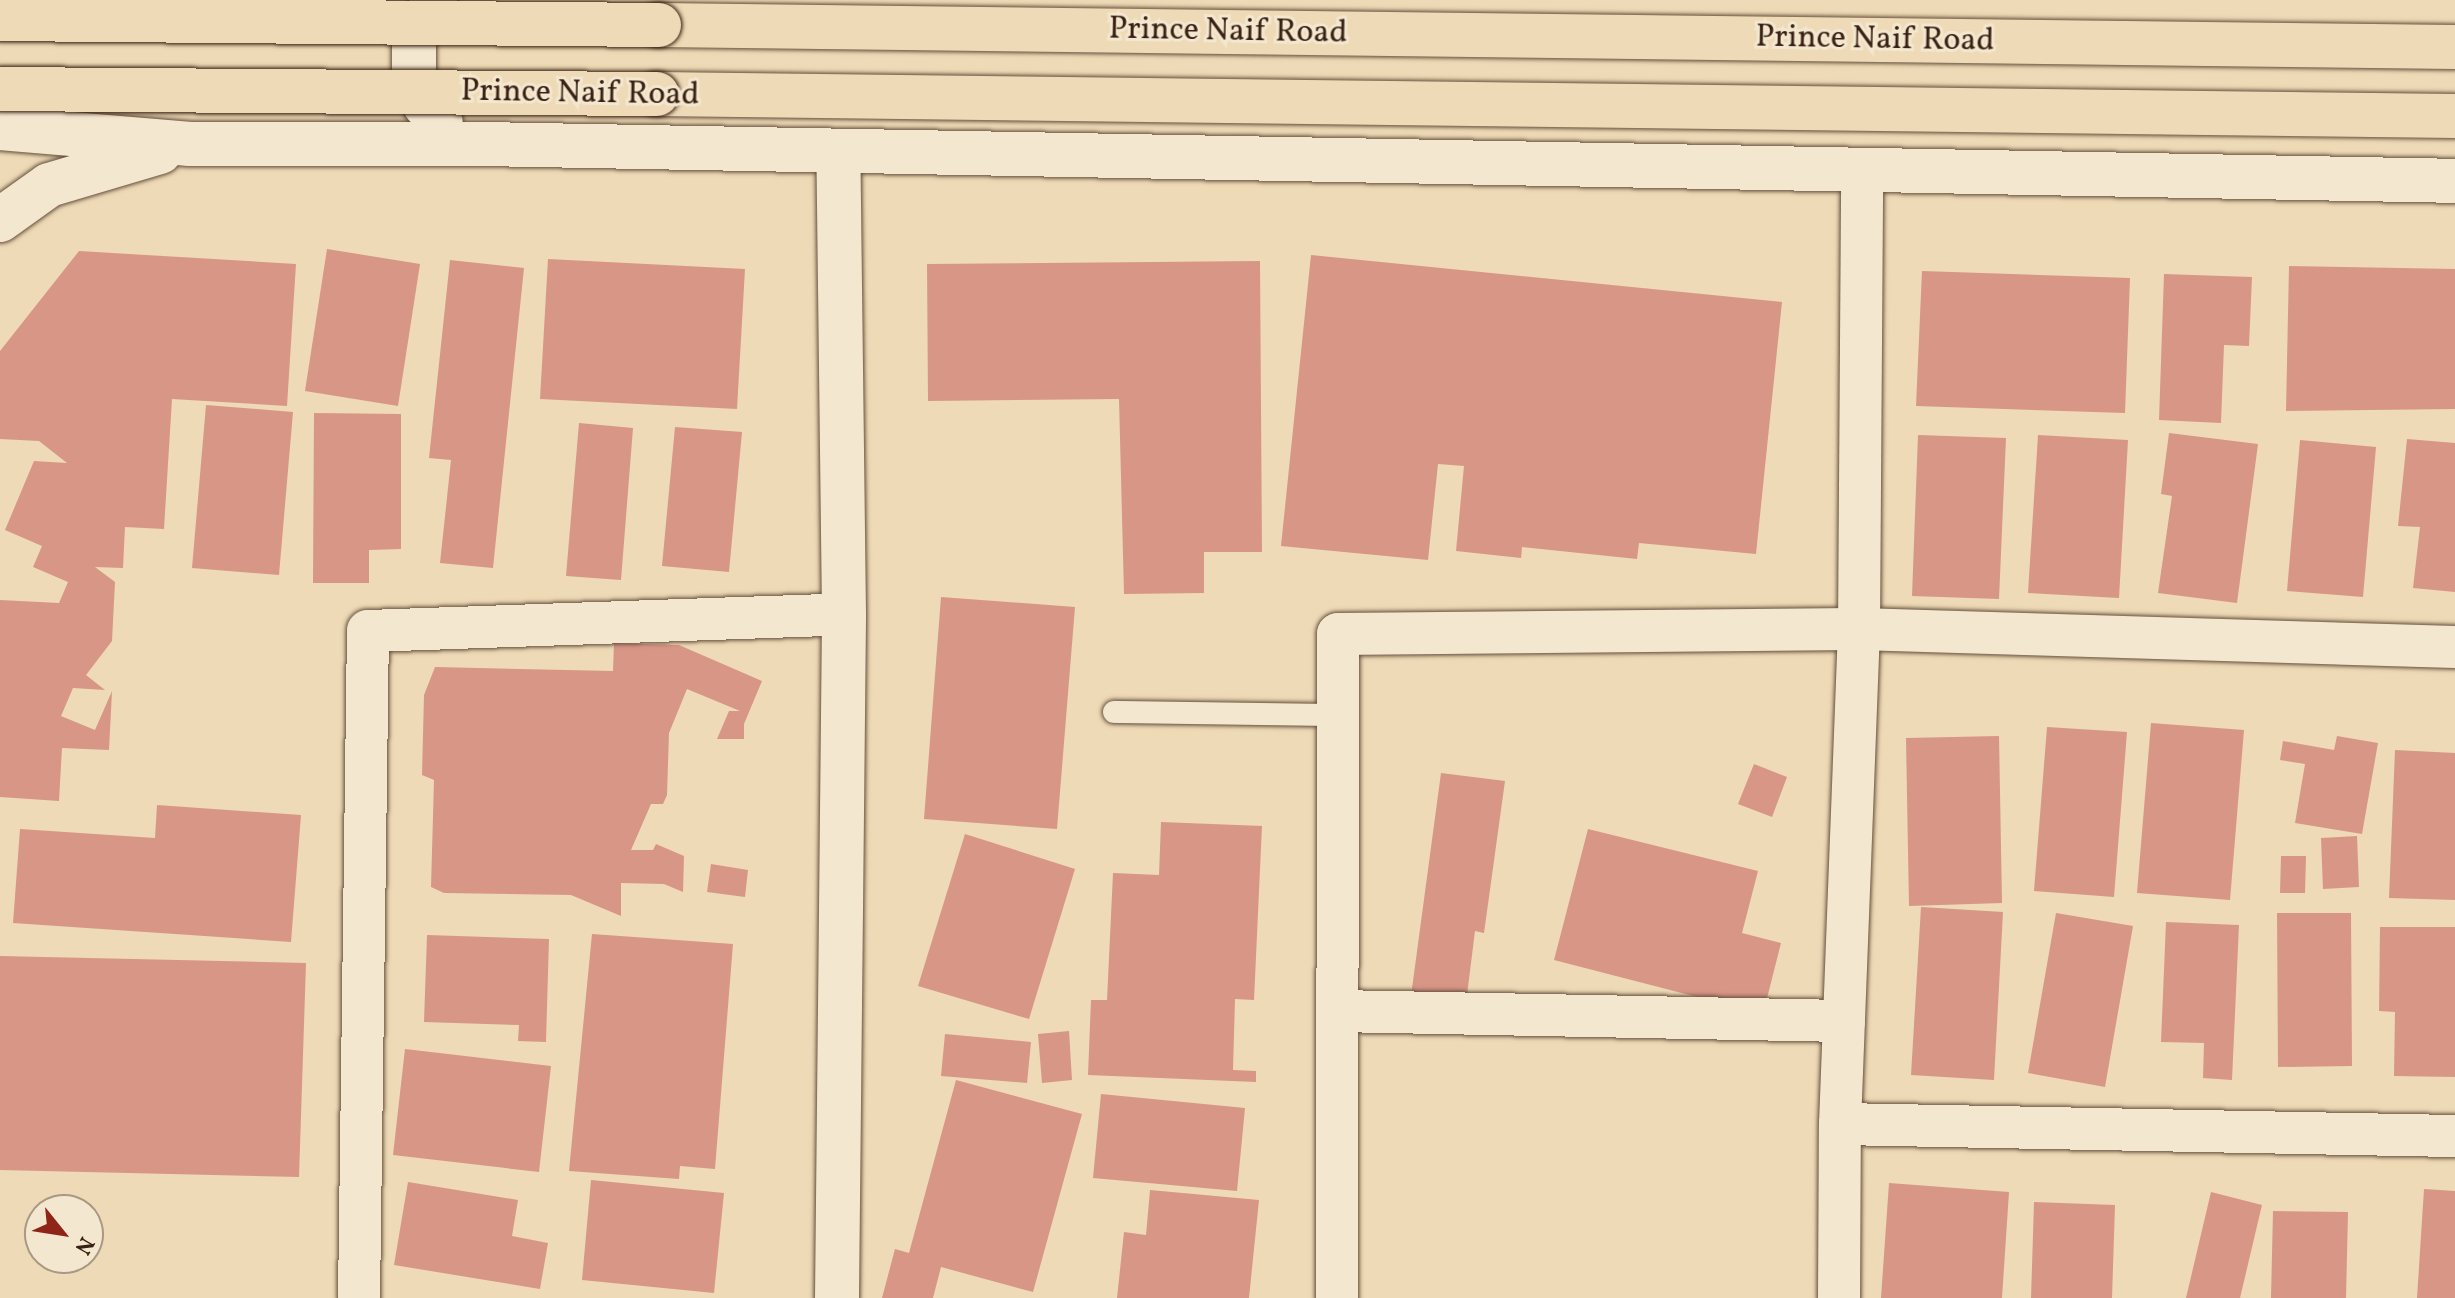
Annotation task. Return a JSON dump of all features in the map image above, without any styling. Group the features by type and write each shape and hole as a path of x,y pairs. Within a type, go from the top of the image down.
{"main road":[{"path":"435,0 414,36 414,76 425,105 434,115 482,144"},
{"name":"Prince Naif Road","path":"0,19 2455,47"},
{"name":"Prince Naif Road","path":"0,89 2455,116"},
{"path":"0,128 190,144"},
{"path":"0,220 49,185 190,144"},
{"name":"Prince Naif Road","path":"190,144 482,144 2455,181"},
{"path":"837,1298 844,614 838,151"}],"street":[{"path":"1839,1298 1840,1124 1859,629 1862,170"},
{"path":"359,1298 368,631 844,614"},
{"path":"1337,1298 1338,634 1859,629 2455,647"},
{"path":"1337,1011 1844,1021"},
{"path":"1840,1124 2455,1136"}],"lane":[{"path":"1114,712 1337,715"}],"building":[{"path":"327,249 420,264 398,406 305,391"},
{"path":"79,251 296,264 287,406 172,399 164,529 125,527 123,568 95,567 115,582 112,641 86,675 105,690 73,688 61,716 95,730 112,691 109,750 62,748 59,801 0,797 0,600 59,603 68,582 33,567 42,546 5,530 34,461 67,463 39,441 0,439 0,351"},
{"path":"1311,255 1782,302 1756,554 1639,543 1637,559 1522,547 1521,558 1456,551 1464,466 1438,464 1428,560 1281,546"},
{"path":"548,259 745,269 737,409 540,399"},
{"path":"450,260 524,268 493,568 440,563 451,460 429,458"},
{"path":"1260,261 1262,552 1204,552 1204,593 1124,594 1119,399 928,401 927,264"},
{"path":"2289,266 2455,269 2455,409 2286,411"},
{"path":"1922,271 2130,278 2125,413 1916,406"},
{"path":"2164,274 2252,277 2249,346 2224,345 2221,423 2159,420"},
{"path":"206,405 293,412 279,575 192,568"},
{"path":"314,413 401,414 401,549 369,550 369,583 313,583"},
{"path":"579,423 633,428 621,580 566,576"},
{"path":"675,427 742,432 729,572 662,566"},
{"path":"2169,433 2258,444 2237,603 2158,593 2172,496 2161,494"},
{"path":"1918,435 2006,438 1999,599 1912,596"},
{"path":"2038,435 2128,440 2119,598 2028,593"},
{"path":"2407,439 2455,443 2455,592 2413,588 2420,527 2398,526"},
{"path":"2300,440 2376,447 2363,597 2287,591"},
{"path":"941,597 1075,607 1057,829 924,819"},
{"path":"614,643 679,645 762,681 744,724 744,739 717,739 729,711 740,711 687,689 669,733 667,795 663,804 651,804 631,850 653,850 656,844 684,856 683,892 664,884 621,883 621,916 571,895 444,893 431,887 434,780 422,775 424,695 435,667 613,671"},
{"path":"2151,723 2244,730 2230,900 2137,893"},
{"path":"2047,727 2127,732 2114,897 2034,891"},
{"path":"1999,736 2002,903 1909,906 1906,738"},
{"path":"2337,736 2378,743 2362,834 2295,823 2305,764 2280,760 2283,741 2334,750"},
{"path":"2395,750 2455,753 2455,900 2389,898"},
{"path":"1754,764 1787,777 1772,817 1738,804"},
{"path":"1441,773 1505,781 1484,933 1475,931 1466,1003 1411,996"},
{"path":"157,805 301,815 291,942 13,923 20,829 155,838"},
{"path":"1161,822 1262,826 1254,1000 1235,999 1233,1070 1256,1071 1256,1082 1088,1075 1091,1000 1107,1000 1113,873 1159,875"},
{"path":"1588,829 1758,871 1742,933 1781,943 1763,1014 1554,960"},
{"path":"965,834 1075,869 1029,1019 918,986"},
{"path":"2357,836 2359,887 2323,889 2321,838"},
{"path":"2281,856 2306,856 2305,893 2280,893"},
{"path":"711,864 748,870 745,897 707,892"},
{"path":"1921,907 2003,912 1994,1080 1911,1075"},
{"path":"2056,913 2133,926 2105,1087 2028,1073"},
{"path":"2277,913 2351,913 2352,1066 2278,1067"},
{"path":"2166,922 2239,925 2232,1080 2203,1078 2204,1043 2161,1042"},
{"path":"2380,927 2455,927 2455,1077 2394,1076 2395,1012 2379,1011"},
{"path":"592,934 733,944 715,1169 680,1166 679,1179 569,1171"},
{"path":"427,935 549,939 546,1042 518,1041 519,1025 424,1022"},
{"path":"0,956 306,963 299,1177 0,1170"},
{"path":"1069,1031 1072,1080 1042,1083 1038,1034"},
{"path":"945,1034 1031,1042 1027,1083 941,1076"},
{"path":"405,1049 551,1066 539,1172 393,1155"},
{"path":"956,1080 1082,1114 1033,1292 941,1267 933,1298 882,1298 895,1249 909,1253"},
{"path":"1101,1094 1245,1108 1237,1191 1093,1178"},
{"path":"591,1180 724,1193 714,1293 582,1280"},
{"path":"408,1182 518,1200 512,1236 548,1243 540,1289 394,1265"},
{"path":"1889,1183 2009,1192 2002,1298 1881,1298"},
{"path":"2424,1189 2455,1191 2455,1298 2417,1298"},
{"path":"1150,1190 1259,1200 1249,1298 1117,1298 1124,1232 1146,1235"},
{"path":"2211,1192 2262,1205 2240,1298 2186,1298"},
{"path":"2034,1202 2115,1205 2112,1298 2031,1298"},
{"path":"2273,1211 2348,1212 2346,1298 2271,1298"}]}
